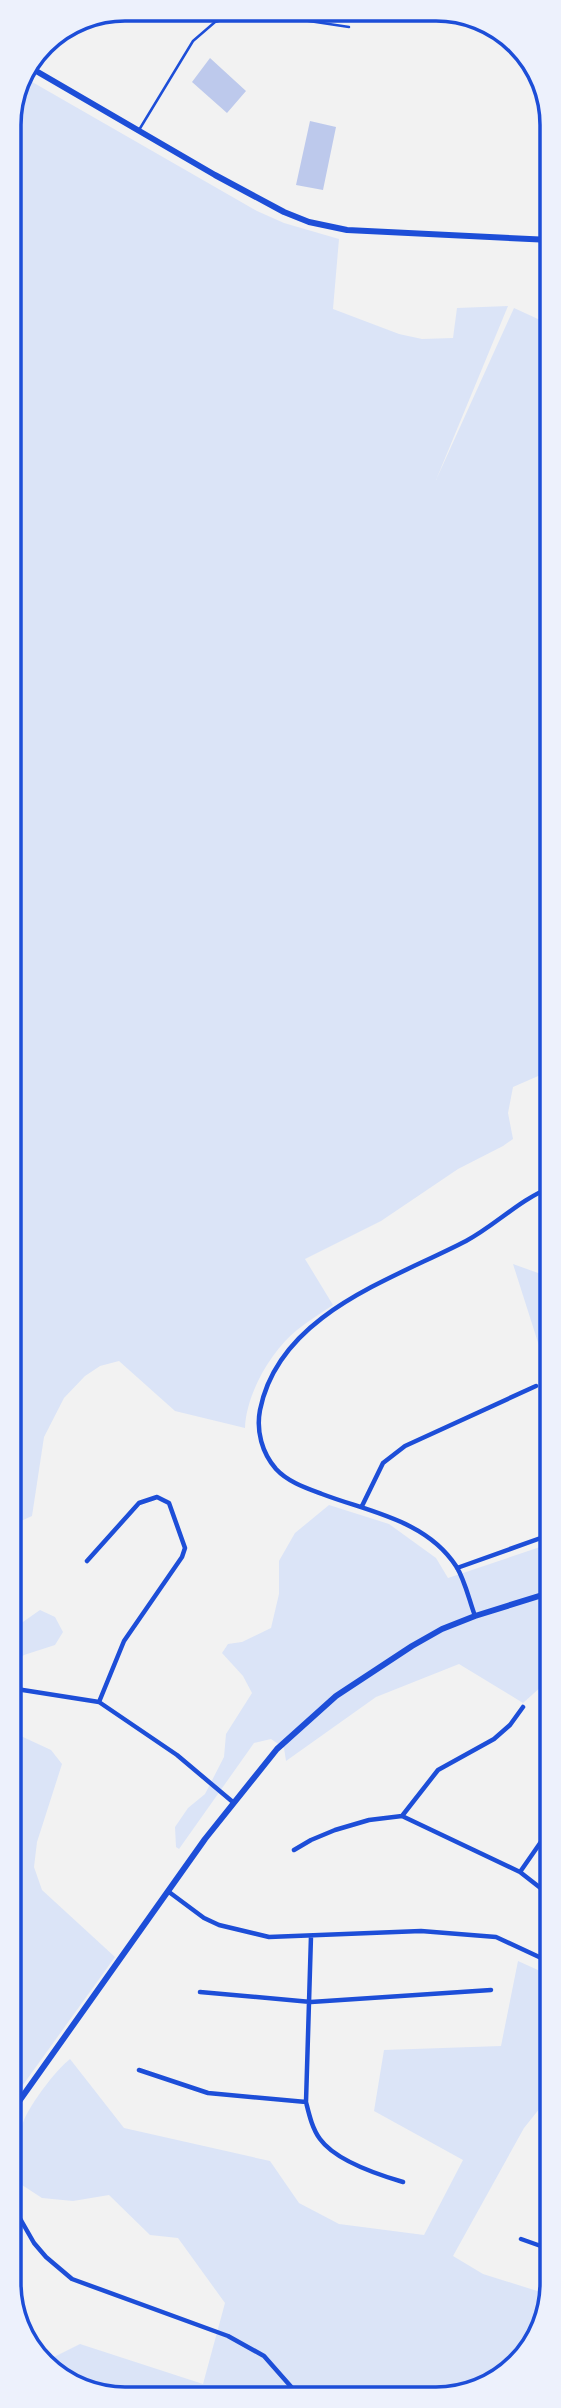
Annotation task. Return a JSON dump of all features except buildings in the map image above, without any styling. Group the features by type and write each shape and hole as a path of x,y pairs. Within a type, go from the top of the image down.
{"main road":[{"path":"36,71 259,199 309,222 347,230 540,239"},
{"path":"21,2099 205,1839 277,1749 336,1696 412,1646 442,1629 475,1616 540,1596"}],"street":[{"path":"475,1616 457,1568 449,1556 412,1528 394,1518 340,1501 285,1477 269,1459 258,1434 259,1415 263,1395 280,1361 320,1319 392,1278 468,1240 540,1193"},
{"path":"362,1506 383,1463 405,1446 536,1386"},
{"path":"86,1561 139,1503 157,1497 169,1503 184,1548 182,1557 124,1641 99,1702"},
{"path":"457,1568 540,1538"},
{"path":"21,1690 99,1702 188,1763 234,1803"},
{"path":"402,1816 438,1770 494,1739 510,1725 523,1707"},
{"path":"294,1850 335,1830 369,1820 402,1816 520,1872 540,1888"},
{"path":"520,1872 540,1843"},
{"path":"169,1892 219,1926 269,1937 421,1931 496,1937 540,1957"},
{"path":"310,1936 306,2102 313,2126 327,2147 357,2164 403,2182"},
{"path":"200,1992 310,2002 491,1990"},
{"path":"139,2070 208,2094 306,2102"},
{"path":"21,2224 46,2257 72,2279 228,2336 264,2356 291,2387"},
{"path":"521,2239 540,2245"}],"lane":[{"path":"139,130 192,41 218,21"},
{"path":"309,21 349,27"}],"shaded area":[{"path":"31,81 257,211 284,223 339,239 333,309 399,334 422,339 453,338 457,308 508,306 436,480 514,308 540,320 540,1075 513,1087 508,1113 513,1139 458,1169 381,1221 305,1259 333,1305 297,1330 269,1361 250,1401 245,1428 175,1411 119,1361 100,1366 85,1376 64,1398 44,1437 32,1516 21,1521 21,118"},
{"path":"513,1264 540,1274 540,1349"},
{"path":"329,1505 389,1524 436,1558 448,1578 540,1547 540,1688 523,1703 459,1664 376,1697 286,1761 284,1748 271,1739 254,1743 179,1849 176,1847 175,1827 188,1808 205,1794 224,1757 226,1734 252,1693 243,1676 222,1653 228,1644 242,1642 271,1628 279,1594 279,1561 295,1533"},
{"path":"40,1610 55,1617 63,1632 55,1645 21,1657 21,1623"},
{"path":"21,1735 51,1750 62,1764 37,1842 34,1867 42,1890 115,1957 21,2088"},
{"path":"518,1961 540,1971 540,2108 524,2128 453,2256 483,2274 540,2292 532,2323 523,2341 505,2361 488,2373 470,2381 436,2387 125,2387 85,2379 52,2358 80,2344 203,2384 225,2303 178,2238 150,2235 109,2195 73,2201 42,2198 22,2185 21,2134 24,2120 44,2087 70,2059 124,2128 270,2161 299,2203 339,2224 424,2235 463,2160 374,2111 384,2050 501,2046"}]}
